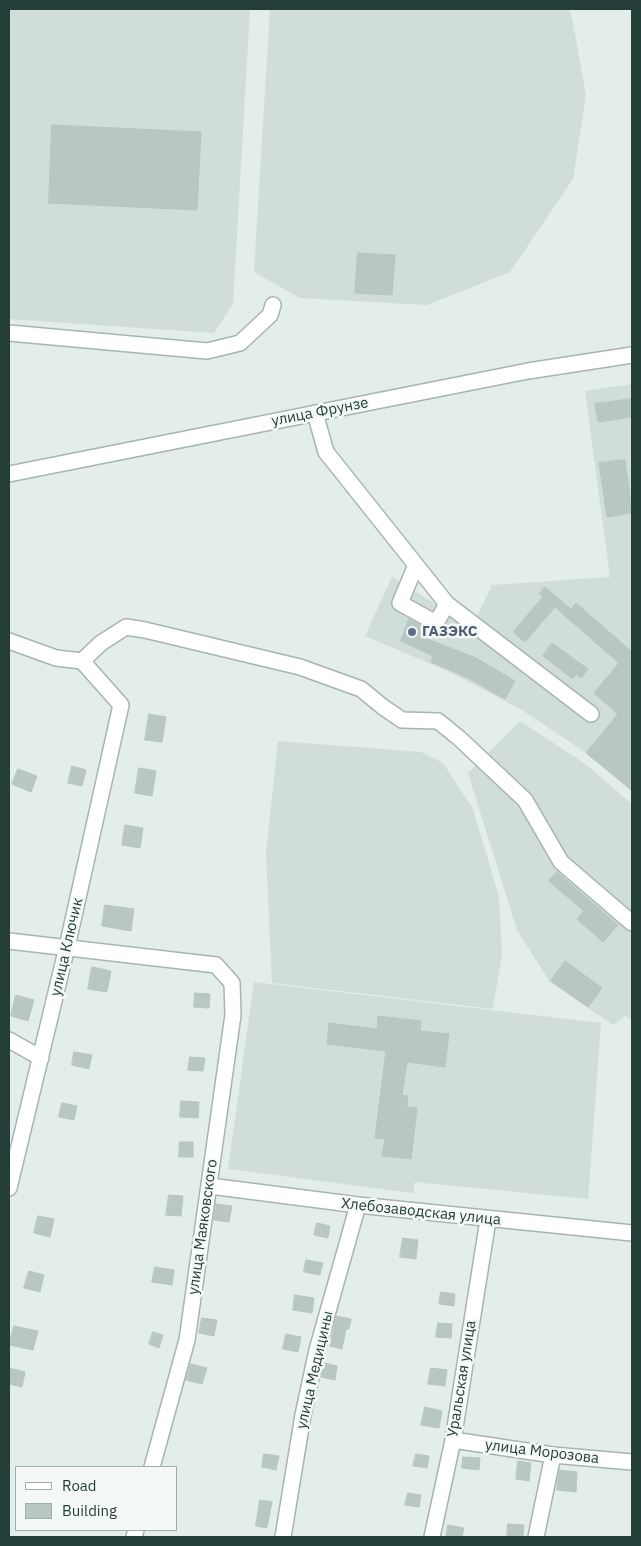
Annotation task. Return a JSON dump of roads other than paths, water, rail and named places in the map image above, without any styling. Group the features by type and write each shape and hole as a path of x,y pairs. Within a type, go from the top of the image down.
{"street":[{"path":"9,333 207,351 240,343 270,315 273,305"},
{"name":"улица Фрунзе","path":"9,474 528,371 632,355"},
{"path":"315,413 326,452 447,604 591,714"},
{"path":"416,565 400,603 436,622 447,604"},
{"path":"9,641 56,658 82,660 101,643 126,628 145,630 300,667 361,689 402,720 438,721 459,738 525,800 561,862 632,923"},
{"name":"улица Ключик","path":"9,1188 67,947 121,705 82,660"},
{"path":"9,941 67,947"},
{"name":"улица Маяковского","path":"67,947 216,965 232,983 233,1015 188,1340 152,1466"},
{"path":"9,1040 41,1058"},
{"name":"Хлебозаводская улица","path":"210,1186 488,1220 632,1233"},
{"name":"улица Медицины","path":"283,1537 303,1415 317,1350 358,1205"},
{"name":"Уральская улица","path":"432,1537 453,1440 488,1220"},
{"name":"улица Морозова","path":"453,1440 553,1455 632,1462"},
{"path":"536,1537 553,1455"}],"place":[{"name":"ГАЗЭКС","path":"412,632"}]}
